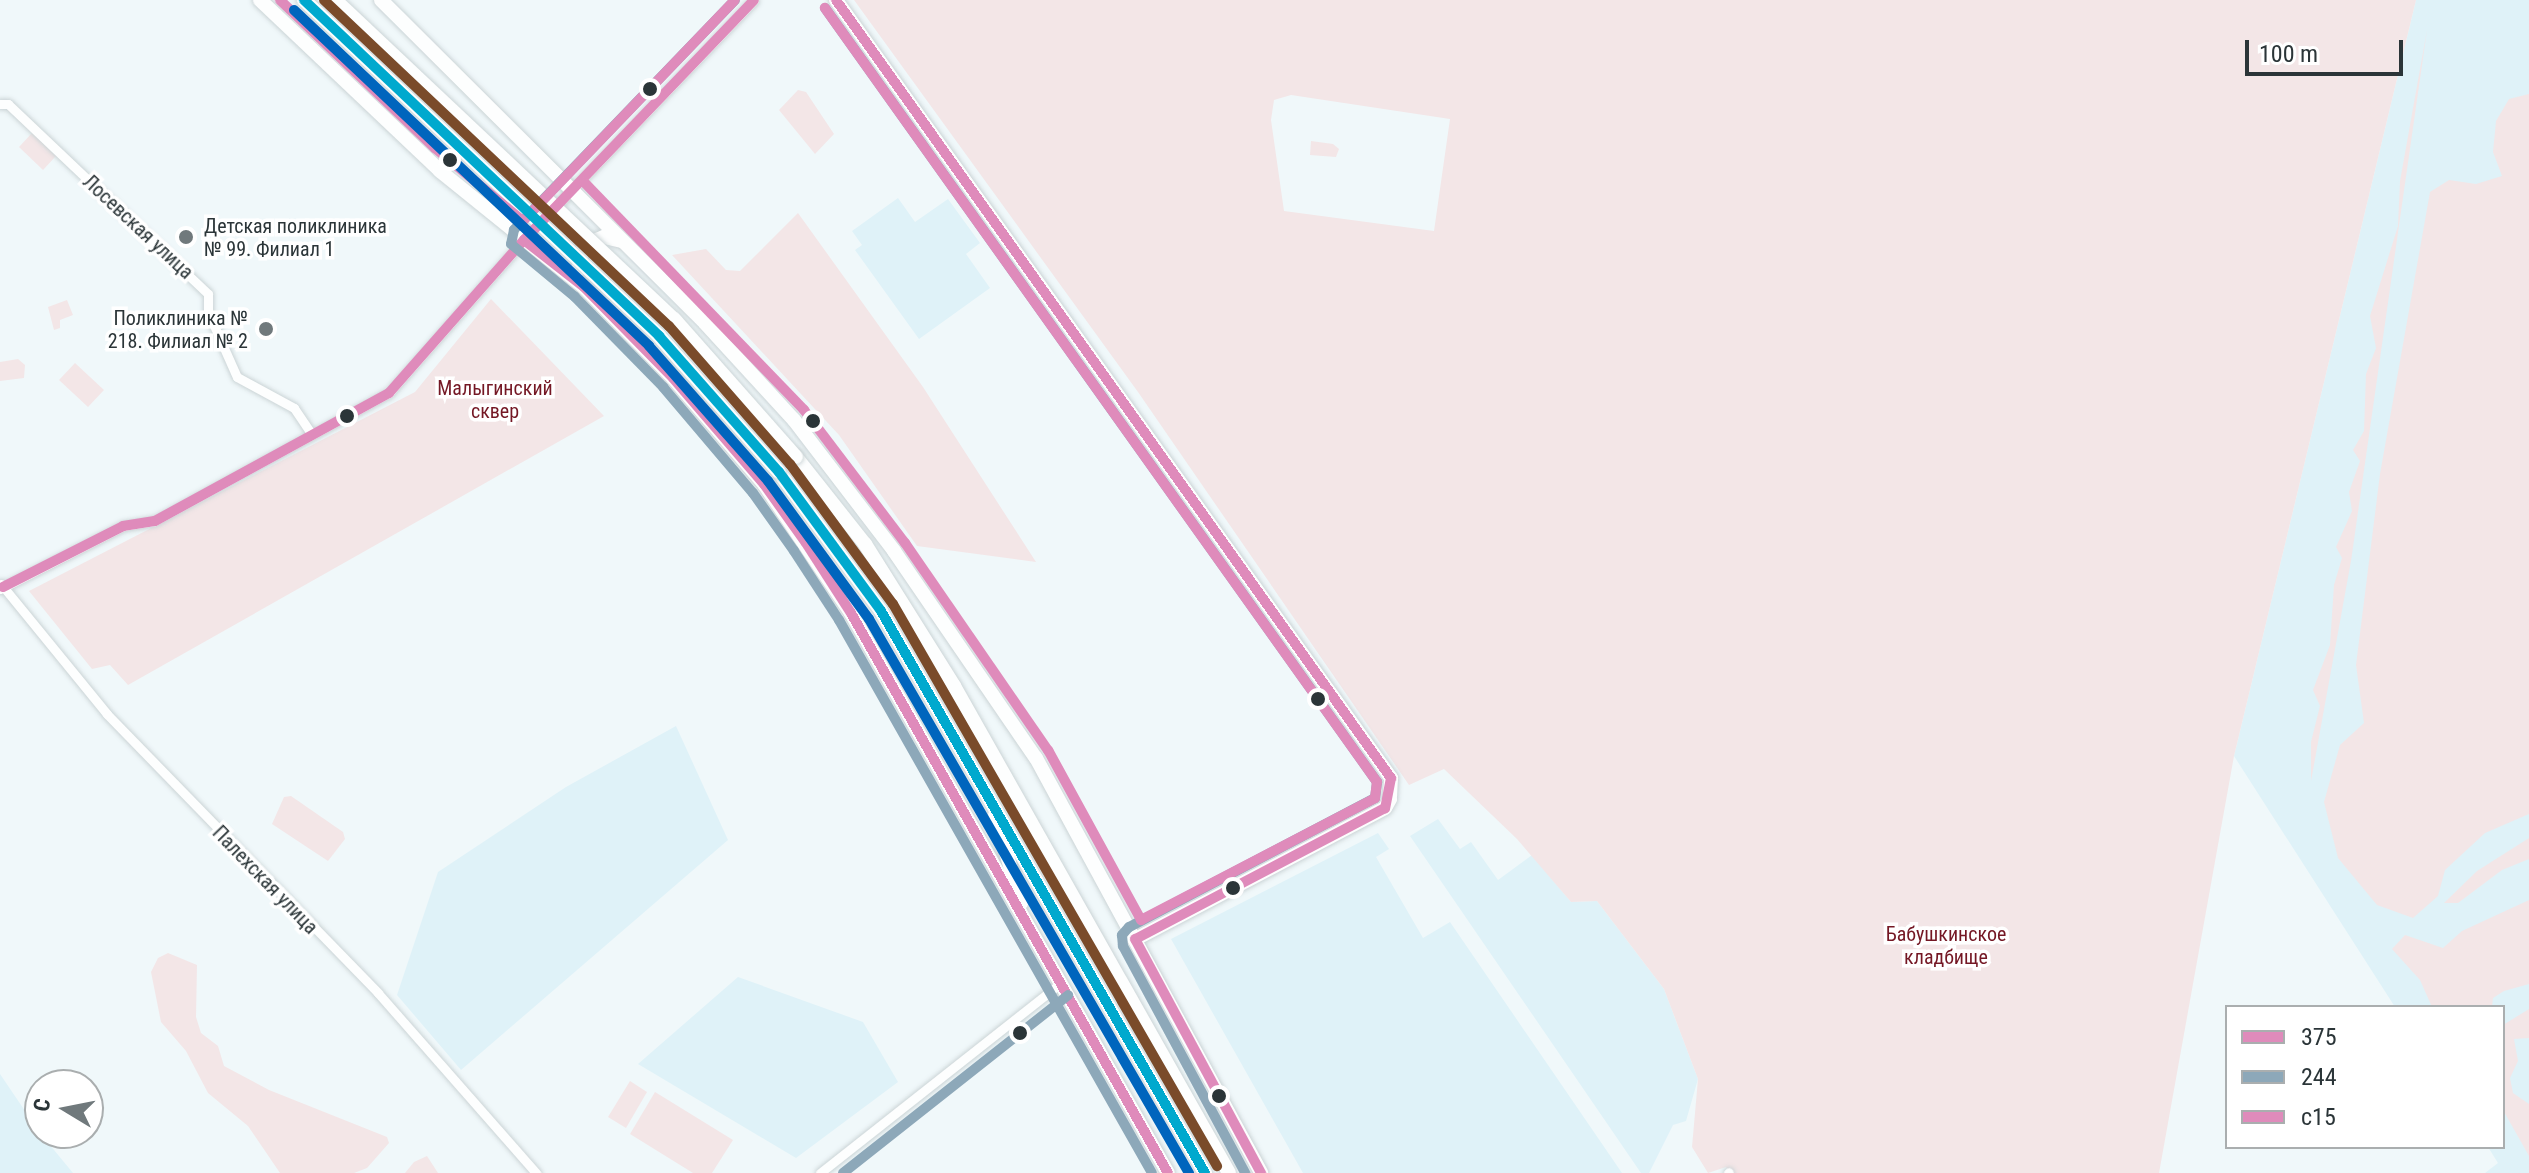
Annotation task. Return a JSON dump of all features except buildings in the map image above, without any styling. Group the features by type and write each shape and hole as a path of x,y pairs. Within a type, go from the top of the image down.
{"street":[{"path":"260,0 480,207 584,287 673,378 764,484 851,613 1168,1173"},
{"path":"304,0 659,336 779,472 858,575 977,770 1205,1173"},
{"path":"335,0 674,319 796,457 865,544 954,686 1229,1173"},
{"path":"381,0 569,198 626,242 794,420 894,551 1036,758 1261,1173"},
{"path":"1,586 123,526 155,521 397,386 524,240 569,198 754,0"},
{"path":"836,0 1391,778 1385,808 1135,939"},
{"name":"Лосевская улица","path":"0,104 8,104 208,294 208,312 237,377 294,408 312,435"},
{"path":"480,207 523,216 569,198"},
{"path":"584,287 578,266 584,245 604,237 626,242"},
{"name":"Палехская улица","path":"1,586 107,714 378,993 536,1173"},
{"path":"977,770 1026,924"},
{"path":"820,1173 1059,984"}],"shaded area":[{"path":"2416,0 2529,0 2529,1173 2485,1173 2498,1163 2489,1149 2505,1149 2505,1005 2394,1005 2234,756"},
{"path":"898,198 915,222 948,199 980,243 966,254 990,288 919,339 855,250 862,245 852,231"},
{"path":"676,726 728,840 461,1070 397,995 438,872 566,787"},
{"path":"1438,819 1460,849 1471,842 1498,880 1532,855 1571,902 1597,901 1664,989 1698,1079 1686,1121 1673,1125 1649,1173 1641,1173 1410,836"},
{"path":"1378,833 1389,849 1376,857 1423,938 1450,922 1622,1173 1303,1173 1171,939"},
{"path":"738,977 863,1022 898,1082 796,1158 638,1064"},
{"path":"0,1074 24,1109 24,1149 53,1149 73,1173 0,1173"}],"green space":[{"name":"Бабушкинское кладбище","path":"854,0 2416,0 2234,756 2159,1173 1730,1173 1726,1167 1708,1173 1692,1147 1698,1079 1664,989 1597,901 1571,902 1517,839 1444,769 1409,785 1138,392","holes":["1291,95 1450,119 1434,231 1284,211 1271,120 1274,100"]},
{"path":"2427,30 2351,561 2311,781 2311,742 2320,706 2313,690 2330,645 2334,585 2342,558 2336,547 2352,511 2349,492 2360,461 2353,450 2364,431 2366,374 2376,348 2370,316 2398,226 2400,181"},
{"path":"798,90 806,92 834,134 815,154 779,110"},
{"path":"2529,94 2529,814 2485,833 2445,870 2438,896 2413,918 2377,905 2338,858 2324,802 2340,745 2364,723 2356,665 2380,474 2430,192 2449,180 2476,184 2502,176 2493,152 2496,121 2509,99"},
{"path":"32,133 56,156 43,170 19,147"},
{"path":"1311,141 1333,144 1339,149 1336,157 1310,155"},
{"path":"798,213 923,387 1036,562 917,546 839,435 672,255 706,249 726,270 740,271"},
{"name":"Малыгинский сквер","path":"491,299 604,416 128,685 110,665 92,669 29,591 415,392"},
{"path":"67,300 73,315 60,320 60,328 54,330 48,307"},
{"path":"18,359 25,365 24,378 0,381 0,362"},
{"path":"75,363 104,390 88,407 59,380"},
{"path":"291,796 343,832 345,839 328,861 272,824 284,797"},
{"path":"2529,838 2529,859 2502,870 2458,903 2444,903 2477,871"},
{"path":"2529,900 2529,984 2504,991 2493,998 2492,1005 2431,1005 2420,980 2392,949 2405,935 2443,948 2462,931"},
{"path":"168,953 197,965 196,1017 201,1033 218,1046 224,1066 269,1090 387,1137 389,1143 367,1168 354,1173 280,1173 248,1126 208,1093 186,1051 161,1022 151,972 158,958"},
{"path":"2529,1009 2529,1038 2514,1039 2518,1061 2510,1078 2513,1093 2529,1104 2529,1156 2505,1114 2505,1024"},
{"path":"630,1081 647,1092 626,1128 608,1117"},
{"path":"655,1092 733,1140 712,1173 693,1173 630,1134"},
{"path":"427,1156 438,1173 405,1173 414,1162"}],"transit line":[{"name":"с15","path":"280,0 435,148 523,221 735,0"},
{"path":"304,0 659,336 779,472 881,611 1205,1173"},
{"path":"324,0 669,326 790,464 893,604 1217,1166"},
{"name":"244","path":"735,0 514,230 511,244 575,297 663,387 753,493 794,551 839,620 1152,1173"},
{"name":"375","path":"3,587 123,526 155,521 389,393 524,240 754,0"},
{"name":"375","path":"836,0 1391,778 1385,808 1135,939 1261,1173"},
{"name":"244","path":"825,8 1377,782 1375,798 1129,927 1122,935 1123,946 1245,1173"},
{"name":"с15","path":"585,183 804,410 905,543 1048,750 1141,920 1375,798 1377,782 825,8"},
{"path":"294,10 649,346 768,481 869,619 1189,1173"},
{"name":"375","path":"524,240 584,287 673,378 764,484 806,543 851,613 1168,1173"},
{"name":"244","path":"843,1173 1068,995"}],"place":[{"name":"Детская поликлиника № 99. Филиал 1","path":"186,237"},
{"name":"Поликлиника № 218. Филиал № 2","path":"266,329"}]}
